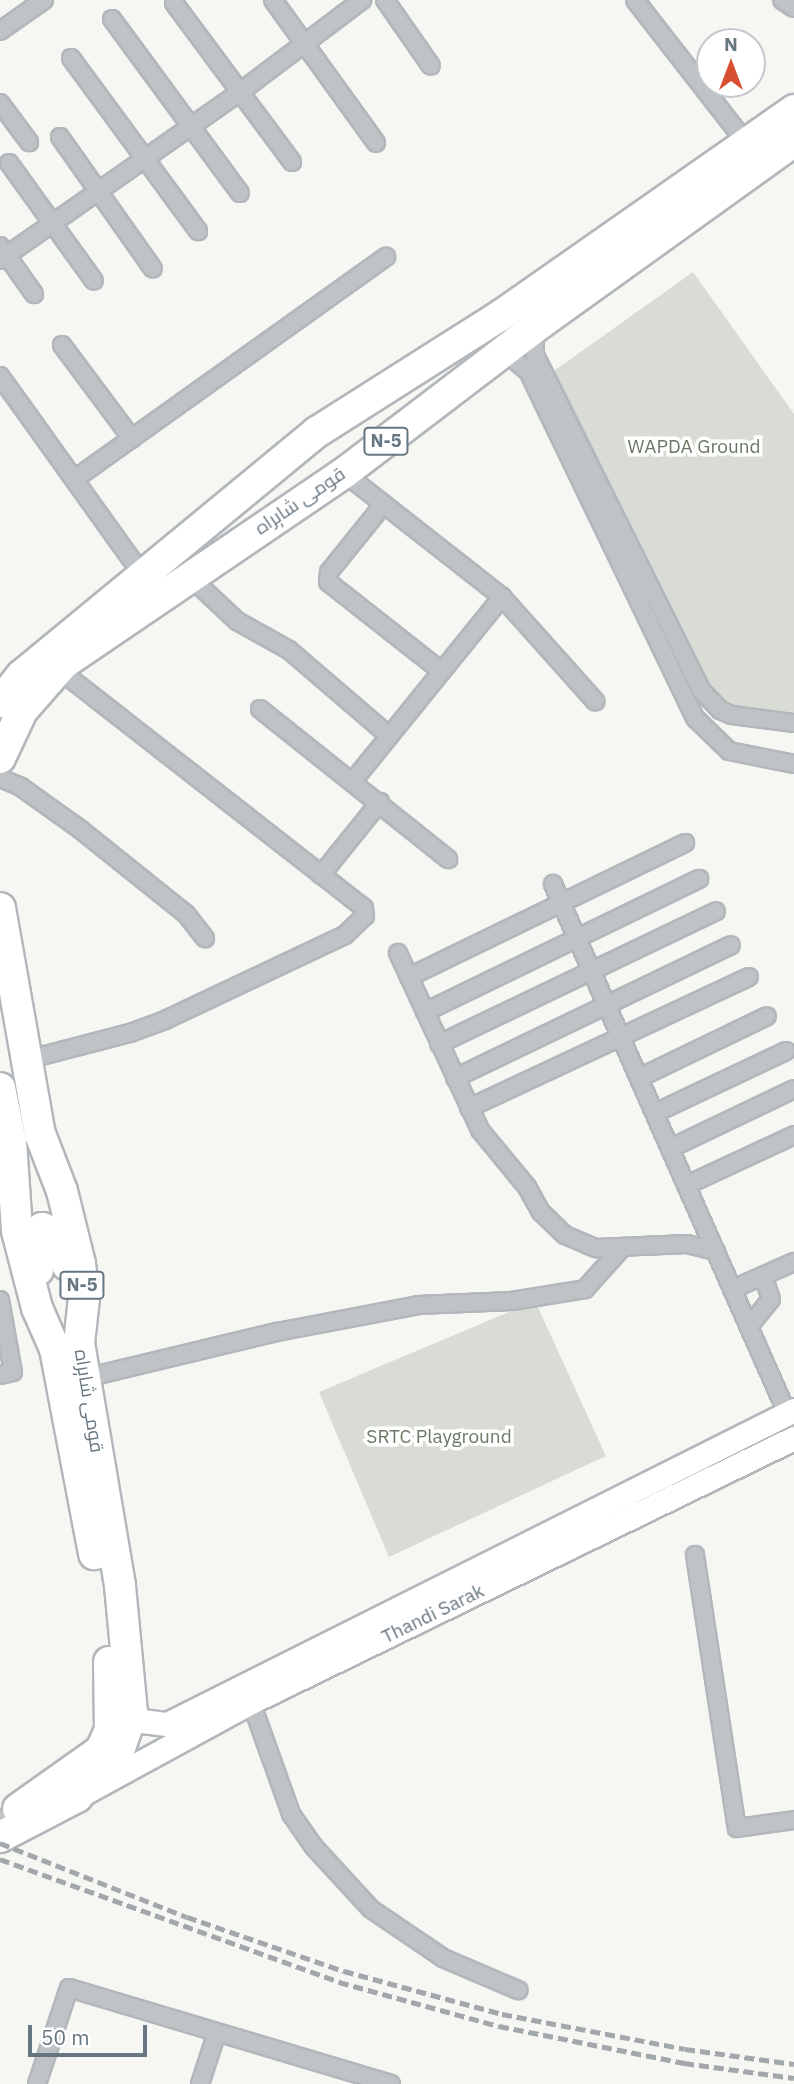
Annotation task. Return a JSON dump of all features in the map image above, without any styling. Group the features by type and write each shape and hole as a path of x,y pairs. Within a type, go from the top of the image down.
{"highway":[{"name":"قومی شاہراہ","path":"0,702 22,675 141,573 317,432 430,357 500,316 794,110"},
{"name":"قومی شاہراہ","path":"0,758 22,711 58,669 188,576 336,478 534,328 794,141"},
{"path":"386,441 368,438 366,420 430,357"},
{"path":"227,504 309,454 332,447 342,455 336,478"},
{"name":"قومی شاہراہ","path":"0,908 40,1134 73,1228 84,1298 67,1346 101,1589 110,1730 100,1750 84,1766 0,1823"},
{"name":"قومی شاہراہ","path":"0,1088 17,1231 37,1308 67,1346 85,1378 120,1586 132,1713 120,1747 77,1797 0,1823"}],"main road":[{"name":"Thandi Sarak","path":"132,1713 142,1721 167,1724 791,1412"},
{"name":"Thandi Sarak","path":"77,1797 251,1702 794,1438"}],"street":[{"path":"0,31 44,0"},
{"path":"273,0 376,143"},
{"path":"34,294 2,254 52,224 240,92 362,0"},
{"path":"385,0 431,66"},
{"path":"635,0 747,144"},
{"path":"782,0 794,8"},
{"path":"174,3 292,162"},
{"path":"112,19 240,193"},
{"path":"71,58 198,231"},
{"path":"0,103 29,142"},
{"path":"60,138 153,269"},
{"path":"9,163 94,281"},
{"path":"76,478 386,257"},
{"path":"534,328 535,355 701,690 720,710 732,715 794,723"},
{"path":"62,345 132,439"},
{"path":"505,352 528,371 695,718 729,751 794,764"},
{"path":"0,376 76,478 141,573"},
{"path":"336,478 383,506 502,597 595,701"},
{"path":"383,506 329,572 328,582 440,670"},
{"path":"188,576 237,621 289,650 387,734"},
{"path":"353,781 387,734 502,597"},
{"path":"26,1060 130,1033 358,928 365,916 364,908 58,669"},
{"path":"260,709 380,802 448,859"},
{"path":"0,778 21,787 81,830 186,914 205,938"},
{"path":"321,875 380,802"},
{"path":"409,977 685,843"},
{"path":"425,1012 699,879"},
{"path":"553,884 733,1289 791,1412"},
{"path":"439,1044 716,911"},
{"path":"455,1078 731,944"},
{"path":"397,953 480,1130 527,1187 541,1212 565,1235 596,1248 620,1250 687,1244 716,1251"},
{"path":"469,1108 620,1035 749,977"},
{"path":"639,1078 767,1016"},
{"path":"655,1113 786,1051"},
{"path":"671,1149 794,1089"},
{"path":"687,1185 794,1135"},
{"path":"85,1378 277,1332 418,1305 512,1301 585,1289 620,1250"},
{"path":"733,1289 794,1262"},
{"path":"750,1325 771,1298 763,1276"},
{"path":"0,1300 13,1373 0,1375"},
{"path":"695,1555 737,1828 794,1820"},
{"path":"251,1702 290,1814 314,1847 371,1909 443,1958 518,1990"},
{"path":"37,2084 69,1988 216,2035 391,2084"},
{"path":"200,2084 216,2035"}],"green space":[{"name":"WAPDA Ground","path":"693,272 794,414 794,717 707,709 551,373"},
{"name":"SRTC Playground","path":"535,1301 606,1456 389,1557 319,1392"}],"railway":[{"path":"0,1843 187,1917 344,1971 502,2014 685,2049 794,2064"},
{"path":"0,1859 339,1982 499,2026 684,2063 794,2078"}]}
